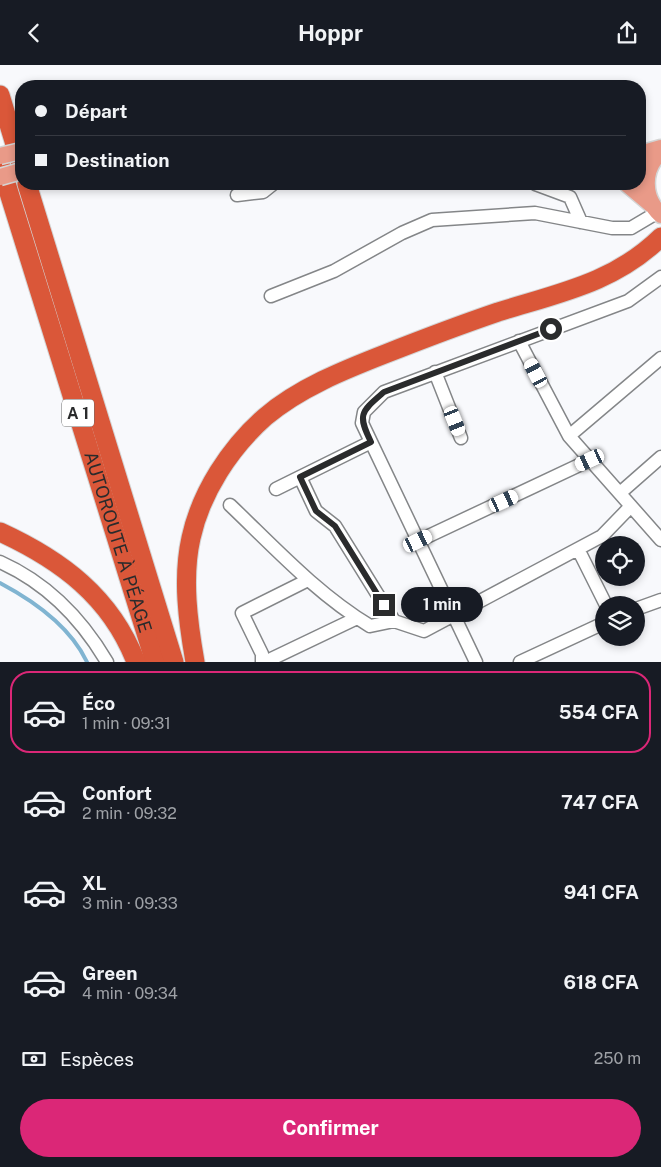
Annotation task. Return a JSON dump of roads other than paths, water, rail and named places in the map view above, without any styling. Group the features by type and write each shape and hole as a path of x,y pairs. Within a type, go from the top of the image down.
{"highway":[{"path":"0,95 15,144"},
{"name":"AUTOROUTE À PÉAGE","path":"0,164 155,662"},
{"name":"A 1","path":"29,190 174,662"},
{"path":"195,662 186,593 191,538 202,504 220,469 265,417 299,393 349,368 451,327 612,274 649,249 661,237"},
{"path":"0,532 30,545 68,569 97,596 115,623 136,662"}],"main road":[{"path":"646,153 661,150"},
{"path":"657,211 647,190 648,172 652,162 661,150"},
{"path":"0,156 15,152"},
{"path":"0,177 15,173"},
{"path":"634,190 657,211"}],"street":[{"path":"237,195 263,192 266,190"},
{"path":"551,190 570,197 581,222"},
{"path":"271,296 334,271 402,233 432,220 535,213 612,228 631,229 657,211"},
{"path":"476,662 362,423 364,412 384,392 628,301 660,281"},
{"path":"519,341 569,435 661,540"},
{"path":"569,435 661,357"},
{"path":"435,372 461,438"},
{"path":"276,489 371,442"},
{"path":"620,493 661,457"},
{"path":"418,541 590,460"},
{"path":"300,477 316,511 335,526 394,621"},
{"path":"230,505 308,580 357,618 370,626 394,621 424,631 602,536 631,506"},
{"path":"578,549 602,596"},
{"path":"0,562 42,585 84,627 107,662"},
{"path":"308,580 242,613 262,654 263,662 357,618"},
{"path":"645,606 661,600"},
{"path":"520,662 595,627"}],"waterway":[{"path":"0,583 26,598 50,616 71,637 87,662"}]}
